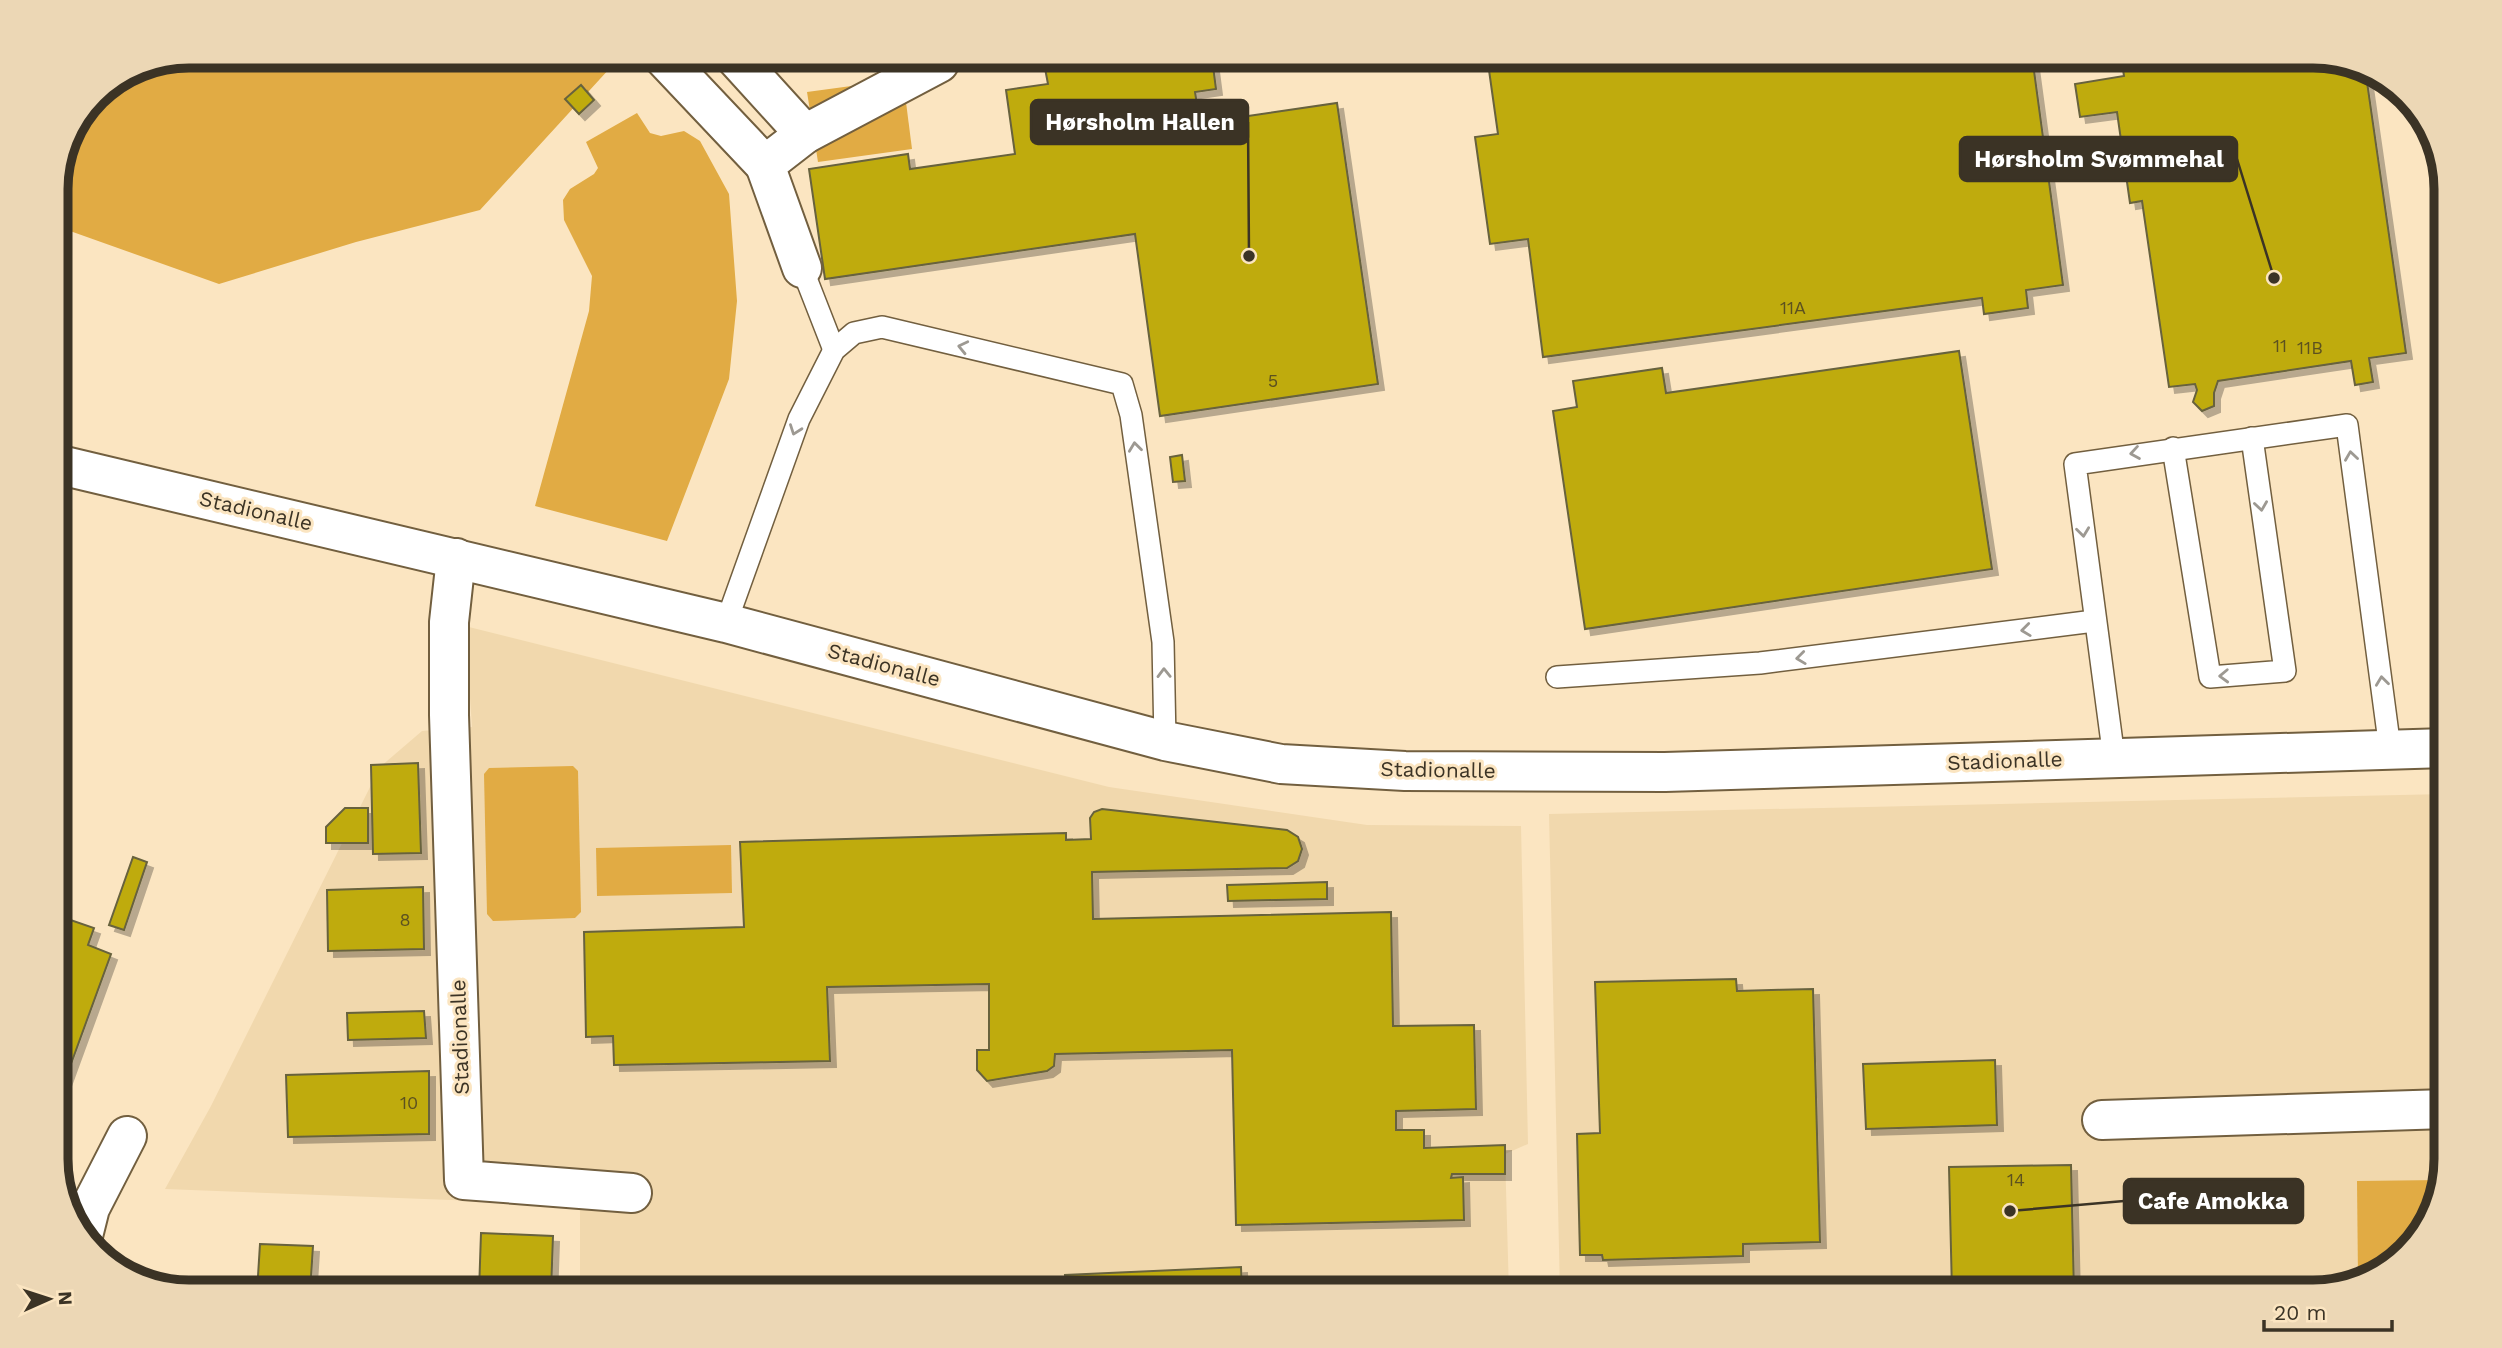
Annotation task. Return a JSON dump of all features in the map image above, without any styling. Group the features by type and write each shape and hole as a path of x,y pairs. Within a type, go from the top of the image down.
{"street":[{"path":"673,68 765,165 802,268"},
{"path":"745,68 805,134"},
{"path":"765,165 805,134 930,68"},
{"name":"Stadionalle","path":"69,467 726,623 1165,741 1281,764 1405,771 1665,772 2434,748"},
{"name":"Stadionalle","path":"456,558 449,622 449,715 464,1180 632,1193"},
{"path":"2102,1120 2434,1109"},
{"path":"87,1222 90,1208 127,1136"}],"lane":[{"path":"802,268 834,350"},
{"path":"726,623 799,419 834,350 854,333 883,327 1122,384 1131,415 1163,642 1165,741"},
{"path":"2114,758 2075,464 2347,425 2390,749"},
{"path":"2173,448 2210,677 2284,671 2252,438"},
{"path":"1556,677 1760,663 2094,621"}],"shaded area":[{"path":"189,68 610,68 480,210 356,242 219,284 69,231 69,181 72,158 81,136 93,116 110,98 129,84 150,75"},
{"path":"903,79 912,149 818,162 807,92"},
{"path":"637,113 650,133 661,136 684,131 700,141 729,194 737,301 729,379 667,541 535,506 589,311 592,276 564,220 563,200 570,189 594,174 598,168 586,142"},
{"path":"465,626 1109,787 1367,825 1521,826 1528,1144 1505,1154 1509,1280 580,1280 580,1205 165,1189 211,1106 380,767 422,731 472,727"},
{"path":"573,766 578,771 581,912 575,918 493,921 487,914 484,774 489,768"},
{"path":"2434,794 2434,1159 2430,1190 2421,1212 2404,1238 2380,1259 2352,1273 2328,1279 1560,1280 1549,814"},
{"path":"731,845 732,893 597,896 596,848"},
{"path":"2432,1180 2421,1212 2404,1238 2380,1259 2358,1270 2357,1181"}],"building":[{"path":"1045,68 1213,68 1216,89 1195,92 1200,123 1337,103 1378,384 1160,416 1135,234 825,279 809,169 908,154 910,169 1015,154 1006,90 1048,84"},
{"path":"1489,68 2034,68 2063,285 2026,290 2028,308 1984,314 1982,298 1543,357 1528,239 1490,244 1475,137 1498,134"},
{"path":"2123,68 2313,68 2352,75 2367,82 2406,353 2369,358 2373,382 2355,385 2351,361 2218,381 2214,406 2202,411 2193,402 2197,390 2195,384 2169,387 2142,201 2130,203 2117,112 2080,117 2075,84 2124,76"},
{"path":"581,85 594,100 579,114 565,99"},
{"path":"1959,351 1992,569 1585,629 1553,411 1577,407 1573,381 1662,368 1666,393"},
{"path":"1182,455 1185,481 1173,482 1170,457"},
{"path":"418,763 421,853 373,854 371,765"},
{"path":"345,808 368,808 368,843 326,843 326,827"},
{"path":"1102,809 1287,830 1298,837 1302,849 1298,861 1287,868 1092,872 1093,919 1391,912 1393,1026 1474,1025 1476,1109 1396,1111 1396,1130 1424,1130 1424,1148 1505,1145 1505,1174 1452,1174 1451,1178 1463,1177 1464,1220 1236,1225 1232,1050 1055,1054 1054,1066 1047,1071 987,1081 977,1070 977,1050 989,1050 989,984 827,987 830,1061 614,1065 613,1036 586,1037 584,932 744,927 740,842 1066,833 1066,840 1091,839 1090,818 1094,812"},
{"path":"133,857 147,862 124,930 109,925"},
{"path":"1327,882 1327,899 1228,901 1227,885"},
{"path":"423,887 424,949 328,951 327,890"},
{"path":"69,919 94,928 88,945 111,954 69,1069"},
{"path":"1736,979 1737,991 1813,989 1820,1242 1743,1244 1743,1256 1603,1260 1602,1255 1580,1255 1577,1134 1600,1133 1595,982"},
{"path":"424,1011 426,1038 348,1040 347,1013"},
{"path":"1995,1060 1997,1125 1866,1129 1863,1064"},
{"path":"429,1071 429,1134 288,1137 286,1075"},
{"path":"2071,1165 2074,1280 1952,1280 1949,1167"},
{"path":"481,1233 553,1236 551,1280 479,1280"},
{"path":"260,1244 313,1246 311,1280 258,1280"},
{"path":"1241,1267 1242,1280 1065,1280 1065,1275"}],"place":[{"name":"Hørsholm Hallen","path":"1249,256"},
{"name":"Hørsholm Svømmehal","path":"2274,278"},
{"name":"Cafe Amokka","path":"2010,1211"}]}
